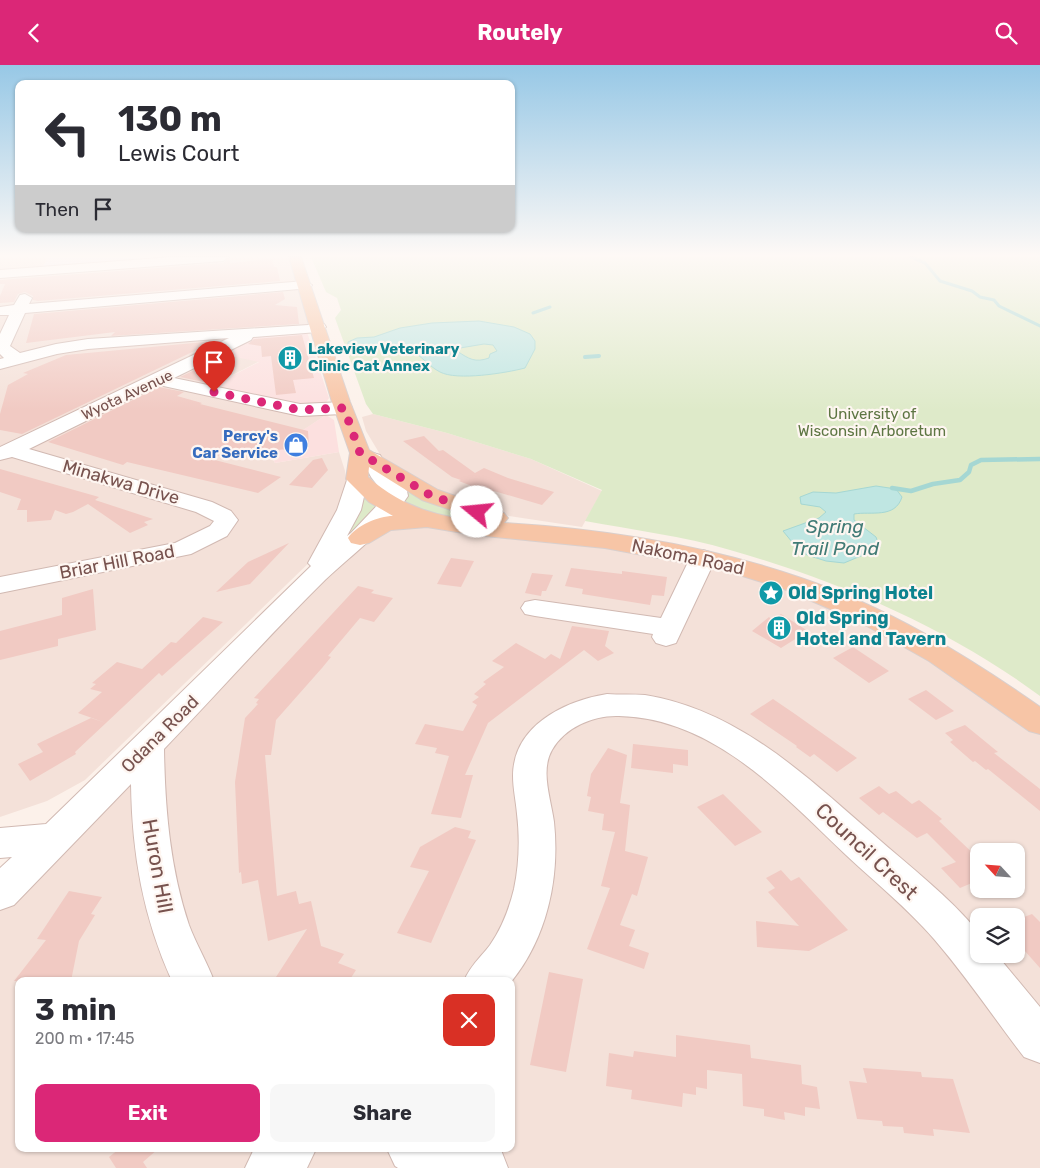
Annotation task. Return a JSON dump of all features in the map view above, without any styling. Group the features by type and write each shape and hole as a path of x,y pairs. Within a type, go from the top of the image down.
{"main road":[{"path":"312,308 344,408 366,456 410,484 448,503 553,534"},
{"path":"357,479 366,456"},
{"name":"Nakoma Road","path":"357,479 374,496 424,521 492,530 553,534 650,547 703,558 789,582 841,602 925,646 1003,695 1040,723"},
{"path":"360,538 386,523 424,521"}],"street":[{"path":"0,311 36,308"},
{"path":"18,310 2,346 8,353 18,359"},
{"path":"0,364 88,345 318,327"},
{"name":"Wyota Avenue","path":"5,453 243,339 252,332"},
{"path":"158,380 300,410 344,408"},
{"name":"Minakwa Drive","path":"5,453 204,507 223,516 225,522"},
{"path":"366,456 382,477 396,491 397,496 390,505"},
{"name":"Odana Road","path":"318,573 324,555 348,510 357,479"},
{"name":"Odana Road","path":"0,893 318,573 360,538 390,505"},
{"name":"Briar Hill Road","path":"0,585 182,549 219,531 225,522"},
{"path":"535,608 668,632 703,558"},
{"name":"Council Crest","path":"488,977 508,954 525,919 534,886 538,852 530,784 530,765 536,748 546,734 560,722 593,706 622,704 658,707 695,719 740,745 792,781 944,923 1040,1041"},
{"name":"Huron Hill","path":"148,746 147,799 159,894 180,955 191,977"},
{"path":"0,843 55,838"},
{"path":"270,1168 288,1152"},
{"path":"423,1152 483,1168"}],"shaded area":[{"path":"0,308 312,308 318,327 88,344 0,364"},
{"path":"307,332 329,398 325,404 306,406 210,387 259,362 221,354 258,335"},
{"path":"230,337 260,361 199,392 326,415 269,453 275,463 339,452 345,471 347,489 318,554 85,780 47,801 0,817 0,367 65,350"},
{"path":"373,414 447,433 531,459 602,491 582,527 509,516 454,500 393,468 381,456 366,431 362,417"},
{"path":"326,415 334,420 339,452 275,463 269,452"},
{"path":"386,523 553,534 789,582 1040,723 1040,1168 0,1168 0,893 148,746"}],"green space":[{"name":"University of Wisconsin Arboretum","path":"340,308 1040,308 1040,696 1005,671 968,649 930,628 852,592 771,562 712,545 585,521 602,490 531,459 447,433 373,414 366,404 335,318"},
{"path":"379,467 484,517 511,525 438,516 408,508"},
{"path":"360,490 383,507 340,547"}],"water":[{"path":"479,321 514,327 530,334 535,341 535,349 525,368 494,374 458,376 440,372 413,351 402,347 355,347 348,345 348,342 357,338 374,337 400,328 432,323","holes":["484,344 493,345 497,351 490,354 489,358 480,360 472,359 457,351 460,348"]},
{"name":"Spring Trail Pond","path":"876,486 896,489 902,497 894,509 882,513 854,514 854,520 876,537 880,548 844,563 826,561 807,555 797,548 783,531 819,518 826,512 820,507 801,504 800,497 813,492 836,493"}],"building":[{"path":"97,308 297,308 299,324 111,336 115,332 26,343 34,314"},
{"path":"302,335 314,378 293,380 296,393 276,395 271,356 262,357 261,346 248,344 254,339"},
{"path":"215,341 22,434 0,430 0,414 8,385 28,374 23,373 66,355"},
{"path":"203,366 227,371 204,382 180,377"},
{"path":"159,387 184,392 177,396 202,403 200,404 308,431 309,447 203,457 281,477 258,493 127,462 123,465 48,442"},
{"path":"424,436 439,451 443,450 475,473 484,468 508,478 554,492 542,505 494,491 492,494 459,481 461,480 452,477 403,441"},
{"path":"322,458 328,470 312,488 289,485 313,460"},
{"path":"0,469 99,497 95,500 153,519 144,522 148,525 130,533 88,504 66,514 55,510 51,520 27,522 27,510 17,510 21,499 0,492"},
{"path":"289,543 250,584 216,592 248,562"},
{"path":"451,558 474,561 461,587 437,584"},
{"path":"571,568 622,574 622,571 667,577 664,596 652,595 650,605 582,594 583,589 565,586"},
{"path":"532,573 553,575 546,591 542,591 541,596 525,593"},
{"path":"358,586 374,590 371,593 393,598 374,622 360,618 328,656 331,657 276,720 271,755 265,755 277,896 296,891 299,904 311,901 321,946 344,954 338,963 356,970 352,977 276,977 307,929 268,941 258,880 242,884 241,872 239,873 235,782 245,718 258,704 256,703 259,699 254,698"},
{"path":"93,589 96,630 58,639 58,646 0,660 0,631 62,615 62,598"},
{"name":"Old Spring Hotel and Tavern","path":"781,614 808,631 781,648 752,631 769,617 772,620"},
{"path":"203,617 223,622 162,676 159,673 106,723 78,713 102,692 90,689 96,684 92,683 117,662 142,669 171,642 176,643"},
{"path":"572,626 609,631 605,646 614,653 598,661 584,650 488,723 465,775 473,775 461,818 431,814 449,756 435,753 437,748 415,744 425,724 463,731 477,705 472,702 479,697 474,694 486,684 483,682 504,667 492,661 516,643 545,659 551,654 560,659"},
{"path":"853,647 889,671 869,683 833,658"},
{"path":"926,690 954,711 936,720 908,699"},
{"path":"773,699 857,758 837,772 814,754 810,757 750,714"},
{"path":"91,718 106,723 75,752 76,754 30,781 18,764 43,752 37,744"},
{"path":"965,725 998,752 994,753 1040,789 1040,811 988,769 986,770 975,761 973,762 950,742 953,740 945,733"},
{"path":"633,744 688,750 688,766 673,764 673,773 631,768"},
{"path":"608,748 627,755 620,803 630,805 625,851 648,857 637,896 632,894 620,925 635,930 629,946 649,953 644,969 587,949 610,888 601,886 615,832 602,830 604,814 588,811 591,797 587,796 591,774"},
{"path":"879,786 889,794 896,791 912,804 919,800 942,819 939,821 970,850 970,884 960,888 941,868 956,862 927,833 917,838 883,812 879,815 859,798"},
{"path":"723,794 762,832 735,846 697,807"},
{"path":"455,827 471,831 468,838 476,840 431,943 397,933 429,871 410,867 420,847"},
{"path":"781,870 791,881 799,877 848,930 809,951 757,947 756,921 799,926 768,892 775,888 766,878"},
{"path":"69,891 102,897 91,914 95,915 79,941 72,977 17,977 46,940 37,939"},
{"path":"1032,914 1040,922 1040,968 1025,951 1025,917"},
{"path":"549,972 583,979 566,1072 530,1065"},
{"path":"676,1035 750,1045 751,1058 801,1065 802,1084 817,1087 820,1109 805,1107 805,1116 784,1112 785,1120 764,1116 764,1109 743,1106 742,1074 707,1070 707,1089 696,1087 696,1095 683,1093 682,1107 631,1099 632,1090 606,1086 609,1053 633,1057 634,1051 676,1057"},
{"path":"863,1068 921,1072 922,1077 953,1079 970,1133 933,1129 934,1136 904,1133 903,1127 883,1126 882,1121 857,1119 849,1081 867,1083"},
{"path":"115,1152 155,1152 143,1162 147,1168 116,1168 109,1157"}],"waterway":[{"path":"533,313 546,308"},
{"path":"1004,308 1040,326"},
{"path":"585,357 599,356"},
{"path":"892,488 911,491 933,484 960,480 969,472 971,465 981,460 1040,459"}],"place":[{"name":"Lakeview Veterinary Clinic Cat Annex","path":"290,358"},
{"name":"Percy's Car Service","path":"296,445"},
{"name":"Old Spring Hotel","path":"771,593"},
{"name":"Old Spring Hotel and Tavern","path":"779,628"}],"route":[{"path":"214,392 300,410 315,411 344,408 360,453 373,459 430,495 477,512"}]}
